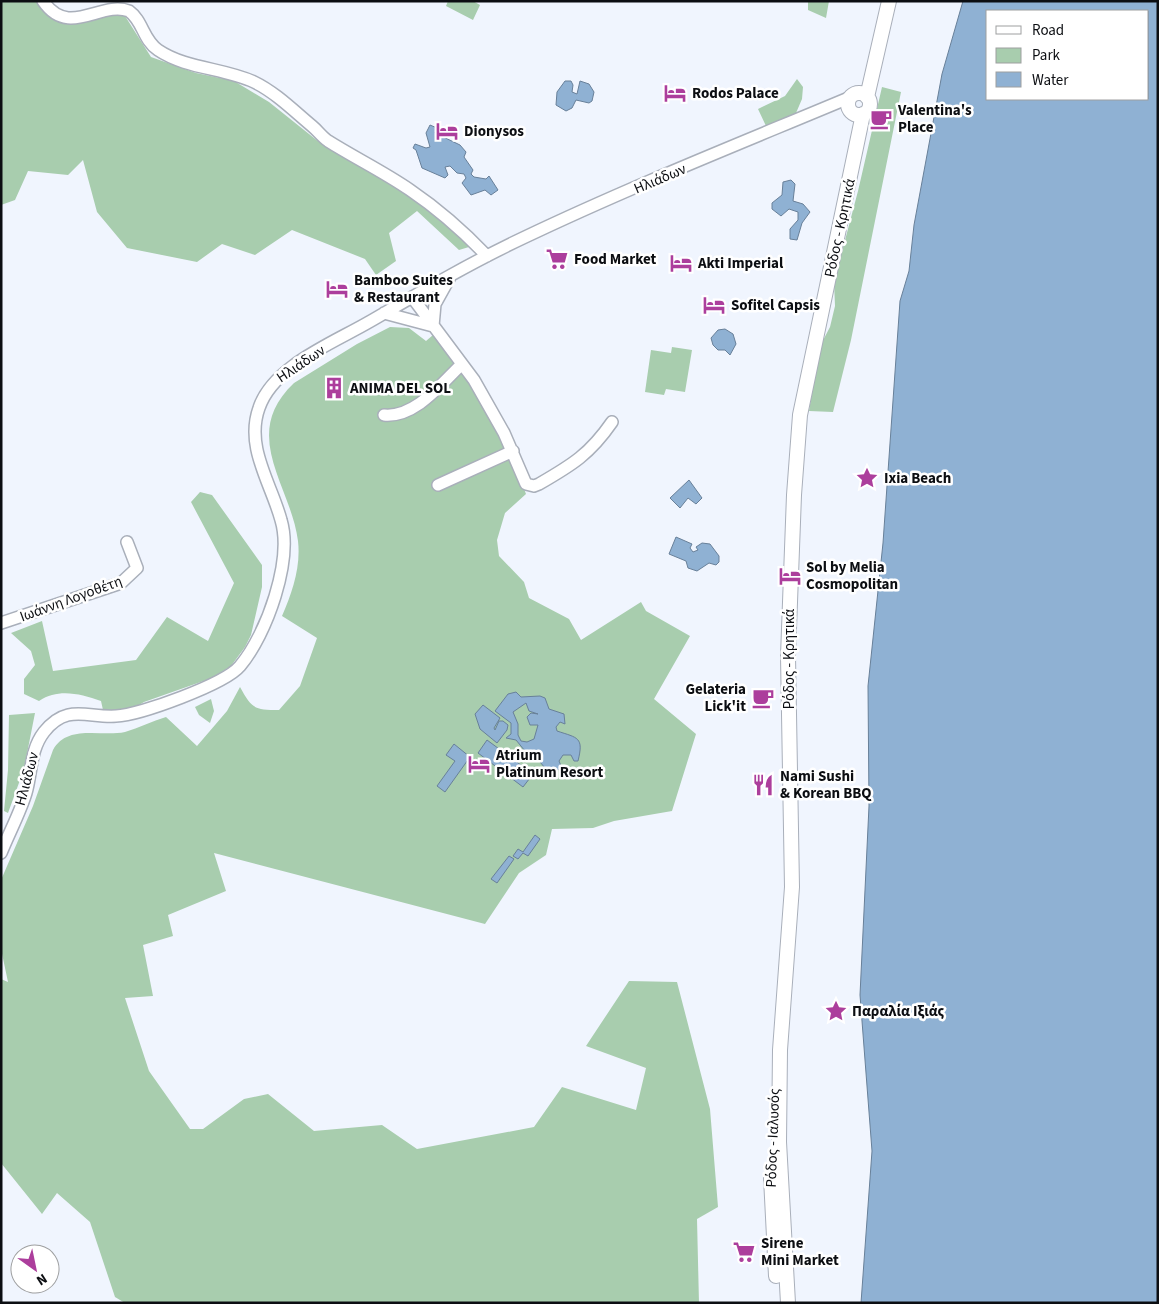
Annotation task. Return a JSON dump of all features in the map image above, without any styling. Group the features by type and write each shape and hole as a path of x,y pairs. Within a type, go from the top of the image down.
{"main road":[{"name":"Ρόδος - Κρητικά","path":"780,1050 792,887 789,601 800,415 860,104 889,1"},
{"name":"Ρόδος - Ιαλυσός","path":"780,1050 779,1156 788,1303"},
{"name":"Ρόδος - Ιαλυσός","path":"779,1303 772,1215 770,1141 771,1101 780,1050"}],"street":[{"path":"43,1 51,11 59,16 67,17 107,7 127,10 138,20 148,42 164,54 255,83 314,127 326,140 411,190 465,234 488,256"},
{"name":"Ηλιάδων","path":"1,853 26,793 34,750 45,730 53,723 71,714 86,712 115,716 126,715 179,698 219,682 232,674 248,656 269,612 277,586 283,554 284,532 281,519 261,468 254,430 259,406 275,380 290,368 451,275 557,222 830,106 860,104"},
{"path":"433,326 435,304 451,275"},
{"path":"412,297 474,380 512,452 526,484 534,486 573,464 596,444 612,422"},
{"path":"384,313 433,326"},
{"path":"384,415 393,416 409,410 432,394 462,364"},
{"path":"438,485 512,452"},
{"name":"Ιωάννη Λογοθέτη","path":"1,623 121,584 137,568 127,542"}],"green space":[{"path":"1,1 38,1 52,19 74,23 113,15 125,16 151,57 196,73 234,81 269,102 319,142 407,190 479,244 459,250 417,211 389,233 396,261 376,275 365,259 292,230 255,255 222,244 197,262 127,248 97,212 83,160 68,175 28,171 15,200 1,205"},
{"path":"448,1 473,1 480,5 473,20 446,6"},
{"path":"808,1 829,1 826,18 808,10"},
{"path":"797,79 803,87 802,99 796,113 766,126 758,109 785,96"},
{"path":"882,87 901,92 851,340 833,412 809,411 819,348 830,327 835,306 834,282 858,191"},
{"path":"390,327 409,328 426,341 433,335 464,374 508,447 526,494 505,513 497,540 499,556 524,582 529,598 569,619 581,640 641,602 646,611 690,636 654,699 696,734 672,811 614,821 593,828 552,829 546,855 519,873 485,924 214,853 226,891 168,915 173,936 143,945 153,996 125,998 149,1071 190,1129 203,1129 244,1099 268,1094 314,1131 382,1125 417,1149 534,1127 562,1087 636,1110 646,1068 586,1046 629,981 677,982 710,1109 718,1207 697,1219 699,1303 125,1303 115,1297 90,1222 57,1193 42,1214 1,1163 1,979 8,982 1,949 1,880 33,806 53,750 59,742 76,734 125,732 166,717 197,746 227,711 240,687 255,707 264,710 279,710 300,686 317,638 282,616 295,580 299,551 294,520 273,461 269,441 270,422 278,402 294,383 357,344"},
{"path":"672,347 692,350 685,392 666,389 664,395 645,392 651,350 671,353"},
{"path":"200,492 212,495 262,565 262,587 251,635 231,666 212,678 144,702 128,712 103,710 101,701 77,694 62,693 39,701 24,694 24,679 35,665 31,651 11,633 42,621 53,671 136,660 167,617 208,641 234,583 191,502"},
{"path":"211,699 214,711 210,723 199,715 195,707"},
{"path":"35,713 24,769 8,813 4,811 8,770 9,715"}],"water":[{"path":"963,1 1158,1 1158,1303 861,1303 872,1151 860,995 869,806 868,686 883,543 900,301 909,271 914,225 942,74"},
{"path":"565,81 571,81 573,85 572,92 577,94 580,81 589,84 594,92 592,101 589,103 576,100 572,108 566,111 556,105 557,92"},
{"path":"430,125 437,128 435,133 460,145 466,152 464,157 473,170 471,174 474,177 486,179 489,176 498,190 491,195 485,190 471,195 462,183 466,178 464,174 457,173 450,166 445,167 448,175 445,178 422,168 416,150 413,148 415,144 426,148 430,147 426,133"},
{"path":"791,180 795,184 793,201 803,204 810,212 802,223 797,240 790,239 790,229 798,220 798,212 789,209 781,216 772,209 772,203 782,195 783,182"},
{"path":"725,329 733,334 736,344 730,355 725,350 718,350 713,345 711,338 718,330"},
{"path":"689,480 702,498 696,504 688,498 680,508 670,498"},
{"path":"676,537 692,544 690,548 693,552 698,550 696,547 702,543 710,544 719,556 719,562 716,565 709,563 697,571 688,568 686,561 669,554"},
{"path":"516,692 521,697 540,696 545,698 549,709 564,714 565,724 560,722 556,727 557,731 578,740 580,743 580,753 578,761 574,761 571,755 563,755 559,761 562,768 553,772 545,768 535,756 525,751 516,740 506,738 511,734 511,723 495,711 508,694","holes":["526,703 529,711 538,714 531,713 527,717 530,725 538,725 534,739 527,742 521,741 518,735 518,724 513,712"]},
{"path":"483,705 500,718 494,728 495,730 499,721 503,721 508,725 507,730 497,743 480,729 475,714"},
{"path":"487,740 533,774 523,787 478,753"},
{"path":"454,744 470,757 445,792 437,786 455,761 446,755"},
{"path":"535,835 540,839 528,856 523,853 518,859 513,856 518,849 523,852"},
{"path":"509,856 514,859 497,883 491,879"}],"place":[{"name":"Rodos Palace","path":"675,93"},
{"name":"Valentina's Place","path":"881,119"},
{"name":"Dionysos","path":"447,131"},
{"name":"Food Market","path":"557,259"},
{"name":"Akti Imperial","path":"681,263"},
{"name":"Bamboo Suites & Restaurant","path":"337,289"},
{"name":"Sofitel Capsis","path":"714,305"},
{"name":"ANIMA DEL SOL","path":"334,388"},
{"name":"Ixia Beach","path":"867,478"},
{"name":"Sol by Melia Cosmopolitan","path":"790,576"},
{"name":"Gelateria Lick'it","path":"763,698"},
{"name":"Atrium Platinum Resort","path":"479,764"},
{"name":"Nami Sushi & Korean BBQ","path":"763,785"},
{"name":"Παραλία Ιξιάς","path":"836,1011"},
{"name":"Sirene Mini Market","path":"744,1252"}]}
